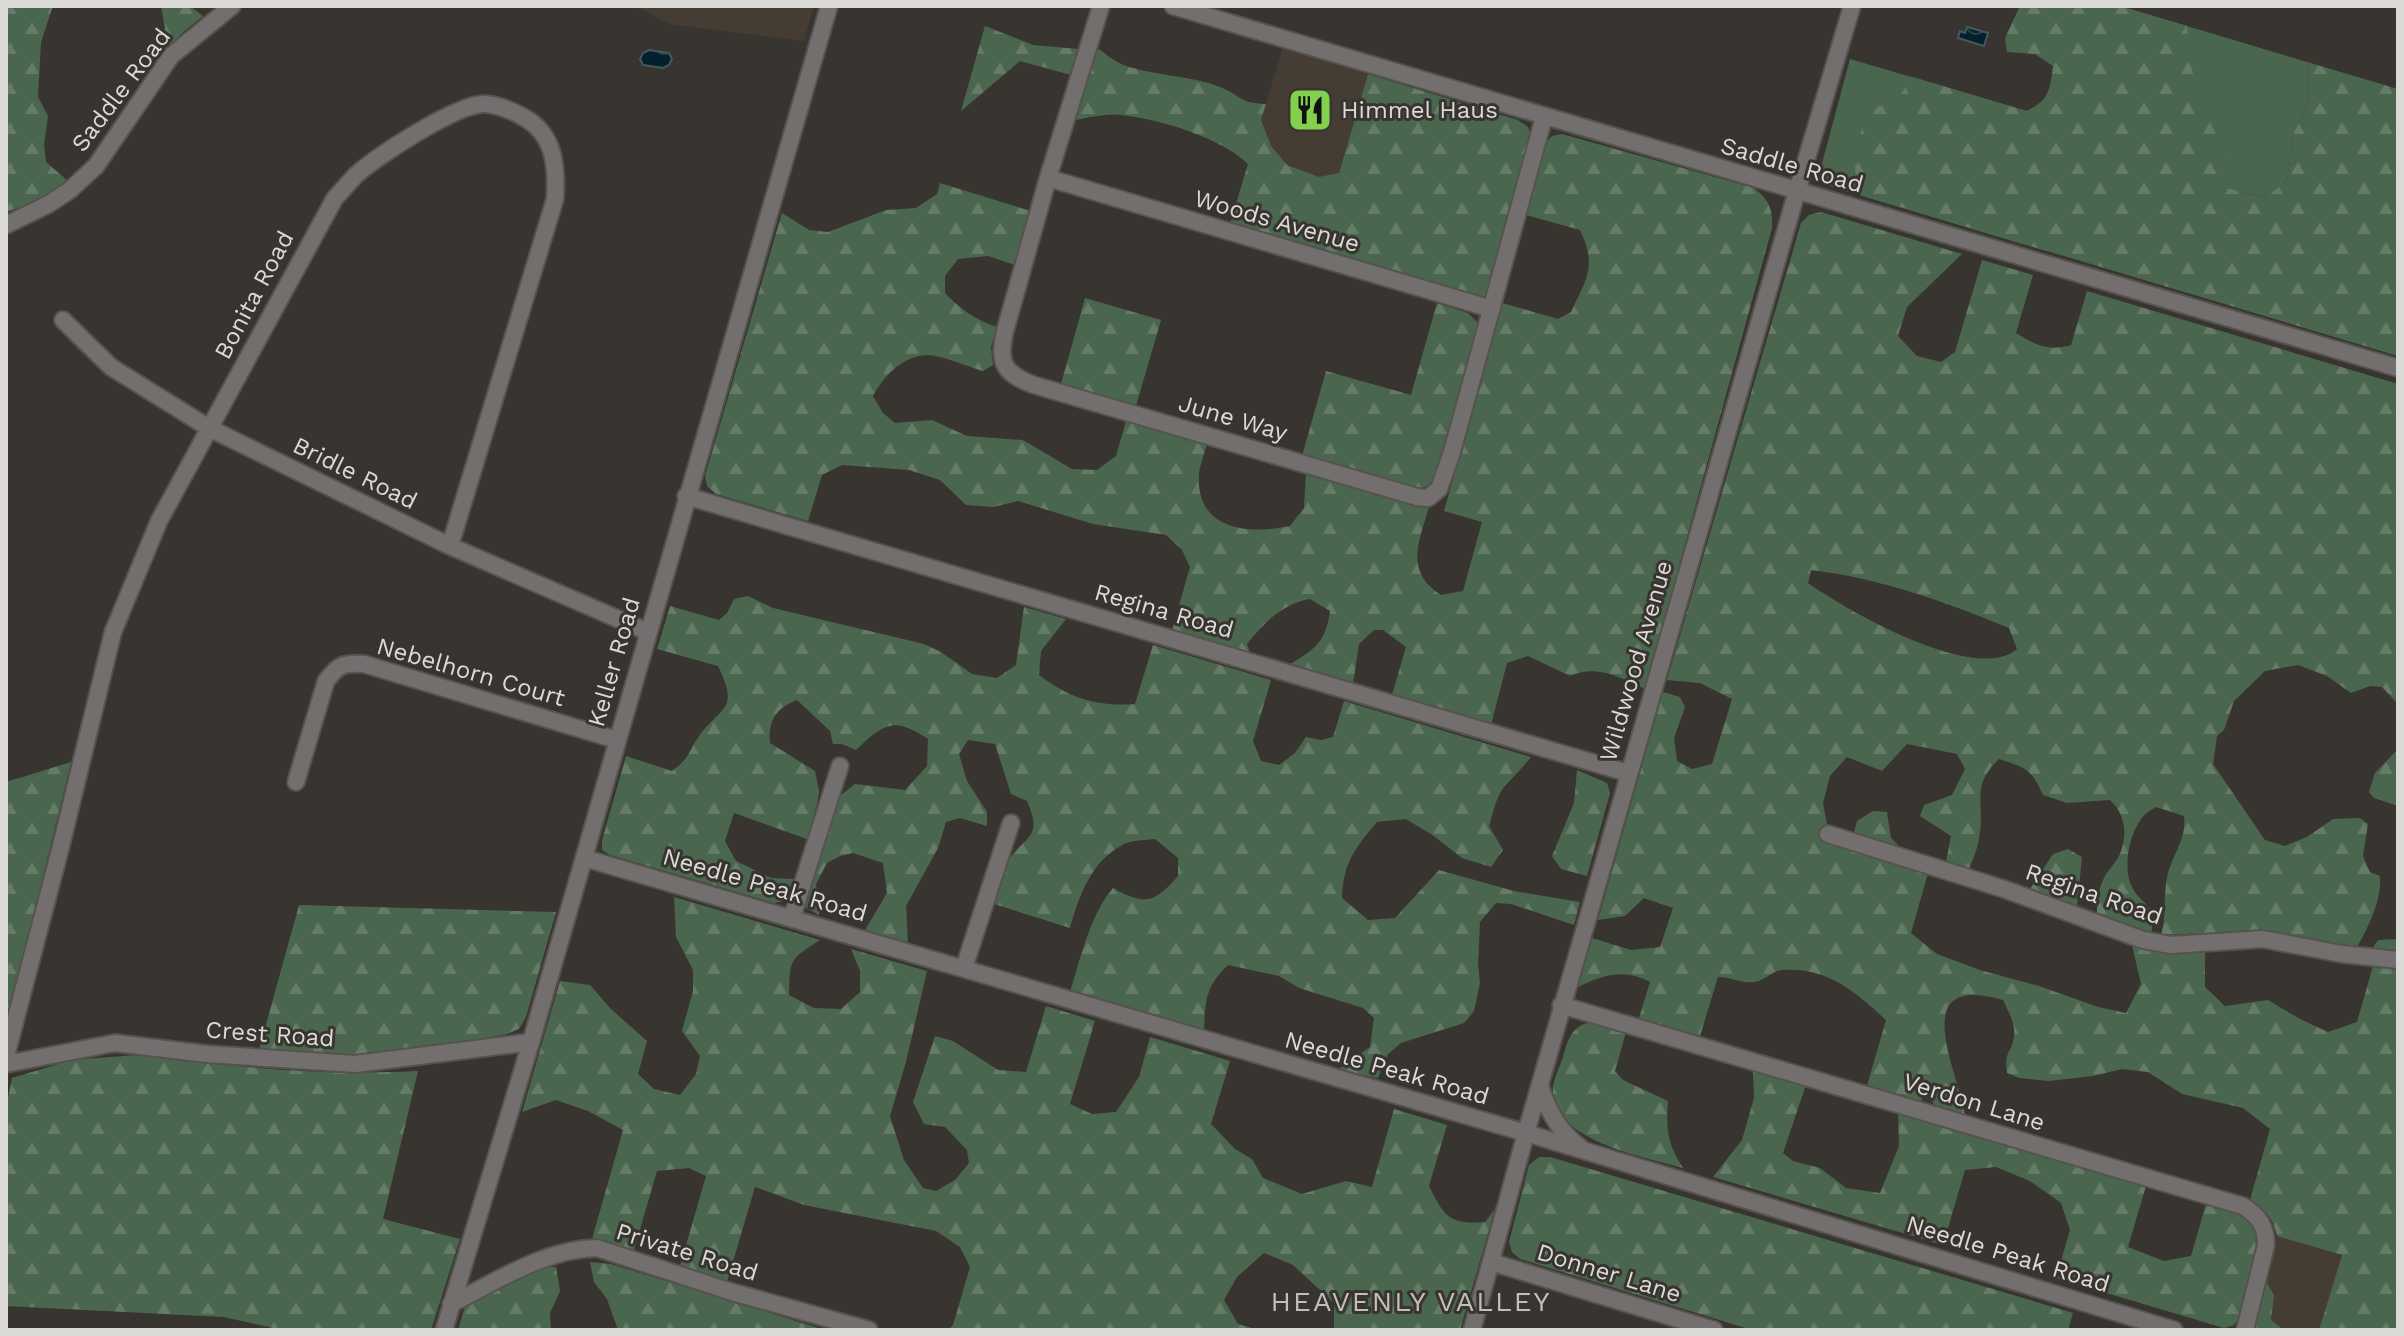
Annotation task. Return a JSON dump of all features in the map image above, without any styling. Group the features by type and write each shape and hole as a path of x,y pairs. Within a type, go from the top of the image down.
{"street":[{"name":"Saddle Road","path":"6,225 49,204 96,166 171,56 232,6"},
{"name":"Keller Road","path":"444,1330 531,1042 829,6"},
{"name":"June Way","path":"1101,6 1048,178 1001,351 1003,364 1015,378 1034,385 1417,497 1428,498 1439,489 1452,452 1544,117"},
{"name":"Saddle Road","path":"1173,6 2398,368"},
{"name":"Wildwood Avenue","path":"1472,1330 1561,1005 1852,6"},
{"name":"Bonita Road","path":"6,1056 113,632 159,521 335,198 356,175 389,150 456,112 482,104 509,109 535,123 552,147 557,173 555,199 450,546"},
{"name":"Woods Avenue","path":"1048,178 1492,309"},
{"name":"Bridle Road","path":"63,320 111,367 209,428 450,546 648,632"},
{"name":"Regina Road","path":"686,496 1628,773"},
{"name":"Nebelhorn Court","path":"296,782 326,681 345,663 364,664 617,740"},
{"path":"792,917 840,766"},
{"path":"964,968 1011,823"},
{"name":"Regina Road","path":"1828,834 2004,889 2143,940 2171,945 2263,939 2342,954 2398,960"},
{"name":"Needle Peak Road","path":"584,858 1526,1133 2174,1330"},
{"name":"Verdon Lane","path":"1561,1005 2243,1206 2258,1215 2266,1232 2264,1258 2245,1330"},
{"name":"Crest Road","path":"6,1064 85,1046 115,1043 237,1057 355,1064 531,1042"},
{"path":"1540,1085 1549,1113 1573,1142 1585,1151"},
{"name":"Private Road","path":"451,1304 553,1255 580,1248 597,1248 732,1292 869,1330"},
{"name":"Donner Lane","path":"1491,1262 1714,1330"}],"shaded area":[{"path":"635,6 814,6 804,41 669,24"},
{"path":"1283,47 1368,74 1316,249 1230,224"},
{"path":"2277,1236 2342,1255 2319,1330 2256,1330 2255,1321"}],"green space":[{"path":"6,6 53,6 41,42 38,97 48,116 44,145 46,162 68,181 38,201 6,212"},
{"path":"161,6 190,6 203,16 182,33 156,62 165,28"},
{"path":"2020,6 2120,6 2187,26 2193,75 2228,159 2227,188 2266,198 2287,180 2294,132 2308,105 2307,62 2398,89 2398,356 1857,194 1854,153 1868,110 1896,101 1913,77 2026,111 2044,99 2053,66 2035,54 2007,52 2005,38"},
{"path":"2120,6 2307,62 2308,105 2294,132 2287,180 2267,198 2226,188 2228,159 2046,251 1821,181 1820,171 1850,59 2082,127"},
{"path":"985,26 1033,45 1079,49 1071,75 1020,61 961,111"},
{"path":"1095,46 1128,67 1209,83 1245,101 1266,104 1261,120 1271,146 1287,165 1319,177 1339,173 1368,74 1518,120 1528,127 1531,136 1486,296 1479,300 1230,224 1248,164 1236,154 1188,131 1136,117 1109,115 1071,121"},
{"path":"1562,134 1754,188 1767,201 1772,215 1772,228 1645,689 1617,676 1599,672 1570,676 1528,656 1507,663 1491,725 1392,695 1406,647 1383,630 1374,630 1359,644 1353,684 1289,665 1318,644 1326,630 1330,611 1310,599 1291,605 1267,621 1247,644 1250,653 1172,630 1190,567 1182,550 1166,535 1093,524 1018,501 994,507 966,505 940,480 909,470 842,465 822,475 808,521 716,494 707,486 705,476 782,213 809,230 828,232 886,210 916,208 937,194 940,183 1031,211 1015,265 988,256 958,259 945,276 945,293 950,299 975,318 997,327 991,347 993,365 983,371 927,355 902,363 888,375 873,396 883,413 895,423 932,420 967,436 1023,440 1072,469 1097,470 1116,456 1126,421 1207,443 1199,474 1200,493 1215,517 1242,528 1258,530 1290,526 1304,508 1306,472 1429,507 1417,555 1422,576 1441,595 1463,591 1482,522 1444,511 1502,303 1558,319 1571,312 1588,272 1588,253 1580,230 1526,215 1546,143 1552,136"},
{"path":"1821,212 1962,254 1907,307 1898,336 1917,356 1941,362 1955,352 1982,260 2033,275 2016,333 2042,346 2056,348 2071,345 2087,291 2398,384 2398,704 2382,687 2370,686 2351,693 2327,676 2298,665 2265,671 2234,701 2224,730 2217,736 2213,764 2265,840 2285,846 2307,837 2333,819 2360,818 2368,824 2363,856 2370,872 2380,876 2380,885 2373,914 2356,949 2255,931 2161,935 2167,877 2181,840 2184,816 2156,807 2144,815 2137,826 2127,860 2131,885 2152,916 2151,934 2097,914 2102,882 2120,855 2123,844 2124,830 2119,811 2110,800 2067,803 2043,795 2027,771 1999,759 1981,787 1981,825 1969,869 1946,862 1951,836 1920,816 1924,805 1952,795 1965,769 1957,754 1907,744 1882,771 1847,757 1830,776 1823,803 1827,824 1824,842 1928,873 1911,933 1937,954 2098,1007 2126,1013 2141,984 2132,945 2168,953 2205,952 2205,987 2225,1006 2268,1000 2328,1032 2357,1022 2373,966 2398,969 2398,1330 2319,1330 2342,1255 2277,1236 2268,1215 2250,1200 2270,1129 2243,1108 2182,1094 2148,1072 2122,1069 2049,1081 2019,1078 2007,1073 2007,1056 2014,1032 2003,1000 1973,995 1955,1000 1946,1012 1948,1051 1965,1115 1935,1106 1925,1090 1921,1102 1867,1086 1886,1020 1852,991 1827,977 1799,970 1779,970 1751,982 1718,977 1700,1036 1639,1018 1650,982 1622,974 1596,979 1578,987 1592,938 1631,950 1660,947 1673,908 1644,898 1625,916 1598,920 1663,692 1680,697 1685,707 1674,738 1677,761 1692,769 1712,764 1732,699 1700,683 1667,680 1801,223 1809,215","holes":["1811,570 1912,592 2009,628 2017,649 1998,658 1972,658 1911,640 1851,610 1808,583"]},
{"path":"1085,298 1161,320 1136,406 1061,384"},
{"path":"1437,303 1468,313 1477,322 1477,334 1439,471 1431,482 1425,487 1412,489 1302,456 1326,371 1411,395"},
{"path":"748,596 773,608 924,644 972,674 997,678 1016,665 1024,607 1066,619 1041,651 1039,675 1061,690 1108,704 1135,704 1153,645 1271,680 1253,741 1261,761 1279,765 1295,753 1306,737 1321,740 1333,737 1344,701 1531,757 1504,787 1497,801 1489,826 1503,850 1491,867 1462,858 1406,819 1377,822 1348,865 1342,898 1368,920 1395,918 1439,870 1514,891 1580,902 1574,925 1511,904 1496,903 1480,922 1480,983 1474,1011 1464,1023 1401,1043 1388,1054 1378,1078 1337,1070 1370,1047 1374,1018 1363,1008 1299,988 1279,976 1228,965 1208,994 1204,1031 1070,992 1092,924 1113,888 1133,898 1156,896 1178,876 1178,858 1155,839 1127,843 1113,851 1088,880 1070,928 994,904 1005,865 1033,830 1027,801 1011,794 995,744 968,740 959,754 967,781 987,812 987,826 960,818 946,822 938,848 906,906 908,943 865,930 887,893 883,863 853,853 827,863 816,884 819,915 805,907 836,799 855,784 905,790 927,766 928,739 898,725 882,729 856,750 833,744 830,731 797,700 775,716 770,728 770,743 815,771 819,791 807,839 734,813 725,841 736,861 771,878 795,879 784,901 774,903 610,855 602,850 602,840 626,756 672,771 686,758 699,736 725,707 727,700 718,666 657,649 670,606 719,620 727,613 734,599"},
{"path":"2398,749 2398,806 2374,798 2369,792 2375,773"},
{"path":"71,762 6,1027 6,782"},
{"path":"1577,770 1607,783 1610,793 1587,876 1561,869 1552,856 1574,803"},
{"path":"1873,811 1887,812 1891,838 1899,846 1854,832 1857,821"},
{"path":"2068,849 2082,857 2077,907 2030,889 2053,854"},
{"path":"674,897 820,940 797,957 790,974 789,995 814,1008 841,1009 860,992 860,971 851,949 927,971 890,1116 904,1160 923,1188 936,1191 955,1180 969,1163 967,1150 945,1127 924,1124 913,1102 935,1036 953,1041 998,1070 1026,1072 1046,1006 1095,1021 1070,1104 1092,1114 1116,1112 1139,1077 1150,1037 1230,1061 1211,1124 1235,1149 1252,1159 1263,1178 1302,1194 1346,1181 1372,1187 1394,1109 1447,1125 1429,1186 1439,1205 1455,1220 1473,1223 1485,1222 1495,1209 1460,1330 1334,1330 1334,1303 1293,1265 1264,1253 1237,1277 1224,1300 1238,1324 1259,1330 948,1330 953,1325 970,1267 960,1247 936,1231 804,1205 755,1187 727,1282 680,1266 706,1176 689,1168 657,1171 634,1250 592,1239 623,1130 588,1111 556,1100 522,1112 560,981 590,985 611,1009 647,1041 638,1074 654,1089 680,1095 696,1074 700,1056 682,1031 693,991 693,970 676,937"},
{"path":"299,905 556,912 526,1017 519,1029 418,1051 365,1058 259,1050"},
{"path":"2398,939 2398,952 2371,950 2378,940"},
{"path":"1592,1022 1626,1032 1615,1071 1623,1080 1668,1101 1669,1136 1683,1168 1603,1144 1566,1121 1556,1106 1553,1087 1569,1039 1580,1026"},
{"path":"136,1055 277,1069 418,1071 383,1219 460,1239 431,1330 282,1330 224,1317 6,1306 6,1108 12,1078 72,1060"},
{"path":"1753,1070 1806,1085 1783,1153 1793,1161 1820,1168 1846,1188 1880,1193 1899,1146 1898,1113 2146,1186 2128,1247 2164,1261 2191,1256 2206,1204 2239,1214 2250,1221 2256,1232 2258,1249 2241,1315 2234,1325 2224,1328 2056,1278 2070,1230 2061,1203 2030,1181 1996,1167 1965,1170 1943,1245 1713,1177 1742,1140 1754,1098"},
{"path":"1539,1157 1550,1157 2073,1313 2068,1330 1752,1330 1520,1259 1512,1252 1509,1242 1529,1165"},
{"path":"590,1262 611,1264 825,1330 618,1330 607,1299 594,1282"},
{"path":"540,1266 556,1267 560,1291 550,1313 551,1330 458,1330 466,1303"},
{"path":"2266,1281 2274,1295 2271,1320 2284,1330 2256,1330 2255,1321"}],"water":[{"path":"1967,27 1988,33 1984,46 1958,38 1960,31 1965,33"},
{"path":"649,50 669,53 672,59 669,65 663,68 643,65 640,59"}],"place":[{"name":"Himmel Haus","path":"1310,110"}],"district":[{"name":"HEAVENLY VALLEY","path":"1411,1301"}]}
